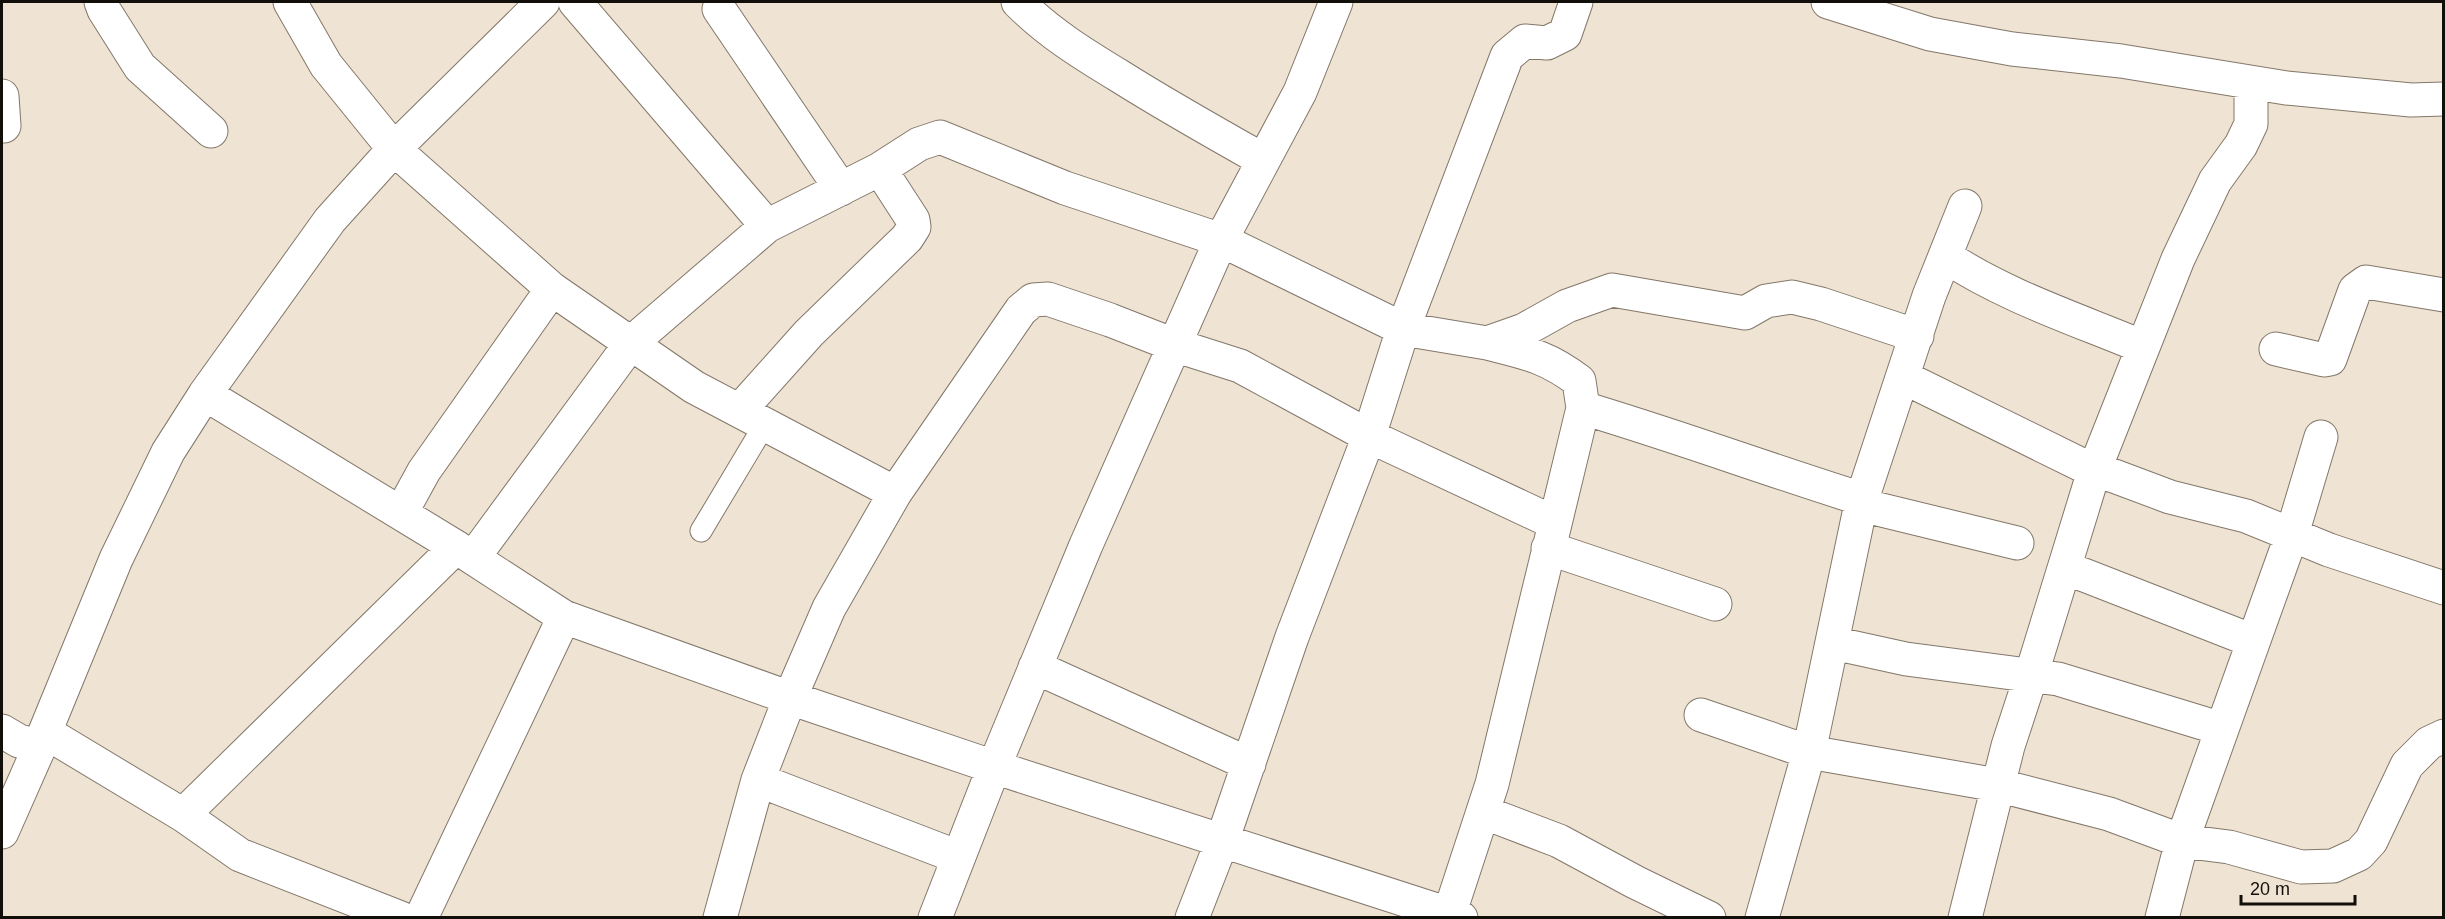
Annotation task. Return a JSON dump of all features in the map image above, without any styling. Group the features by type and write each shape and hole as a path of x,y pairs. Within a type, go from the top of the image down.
{"street":[{"path":"101,2 140,67 211,131"},
{"path":"290,2 326,65 394,149 552,289 694,387 895,493"},
{"path":"2,832 116,559 168,452 205,394 330,220 394,149 543,2"},
{"path":"575,2 767,226"},
{"path":"1018,2 1040,24 1081,53 1263,160"},
{"path":"935,918 994,767 1086,544 1221,240 1300,92 1336,2"},
{"path":"1192,918 1222,842 1292,637 1368,436 1403,329 1507,56 1526,41 1547,43 1565,34 1576,2"},
{"path":"1828,2 1930,34 2012,49 2121,61 2252,83 2411,100 2444,99"},
{"path":"719,9 841,189"},
{"path":"1965,918 2008,746 2094,471 2178,259 2215,181 2241,145 2251,124 2252,83"},
{"path":"183,815 464,552 631,343 767,226 880,169 919,144 940,137 1065,188 1221,240 1403,329 1487,343 1536,355 1557,364 1580,381 1583,408 1492,784 1453,916 994,767 790,698 564,617 464,552 205,394"},
{"path":"753,417 794,349 907,238 914,227 913,220 880,169"},
{"path":"1762,918 1809,752 1861,502 1945,256 1965,206"},
{"path":"1945,256 2011,293 2143,347"},
{"path":"2276,349 2324,360 2330,359 2355,290 2361,283 2444,296"},
{"path":"401,513 424,471 552,289"},
{"path":"1487,343 1524,330 1567,306 1611,290 1745,313 1766,301 1792,297 1821,304 1917,336"},
{"path":"720,918 758,780 829,608 895,493 1021,310 1033,300 1048,299 1174,345 1240,366 1552,536 1714,604"},
{"path":"1903,377 2094,471 2170,497 2246,516 2329,550 2444,588"},
{"path":"1583,408 1672,435 1861,502 2017,543"},
{"path":"2162,918 2182,841 2292,534 2321,437"},
{"path":"2064,569 2253,640"},
{"path":"421,918 564,617"},
{"path":"1833,643 1905,659 2058,679 2222,729"},
{"path":"1035,667 1249,764"},
{"path":"1701,715 1809,752 1997,786 2109,814 2182,841 2229,847 2301,867 2333,866 2359,854 2371,841 2407,765 2429,743 2444,736"},
{"path":"2,731 18,741 42,739 183,815 240,855 401,918"},
{"path":"758,780 958,857"},
{"path":"1483,812 1559,841 1709,918"}],"lane":[{"path":"702,531 753,417"}]}
